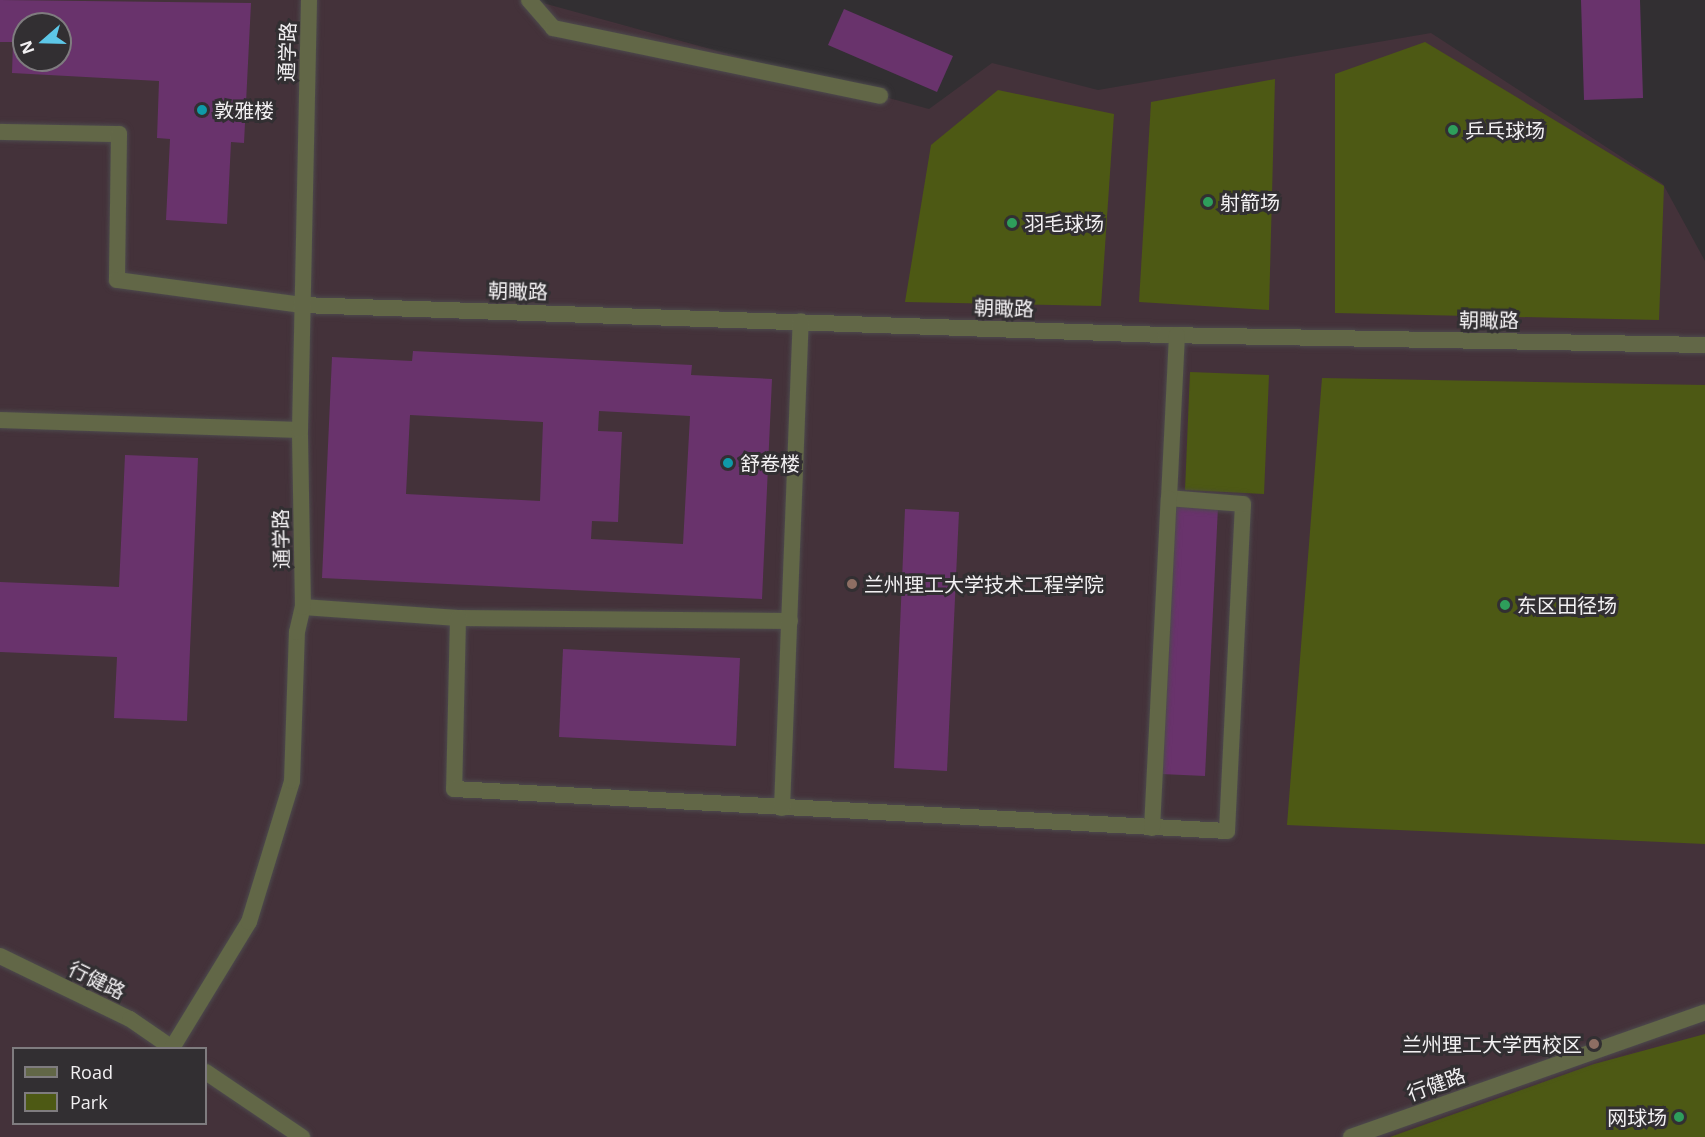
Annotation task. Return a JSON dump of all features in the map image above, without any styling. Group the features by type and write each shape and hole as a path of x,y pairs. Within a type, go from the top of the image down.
{"street":[{"name":"通学路","path":"173,1047 249,922 292,781 297,633 303,607 300,430 301,305 309,0"},
{"path":"529,0 553,28 880,96"},
{"name":"朝瞰路","path":"0,132 120,134 117,280 301,305 1177,335 1705,345"},
{"path":"782,808 801,321"},
{"path":"1152,828 1177,335"},
{"path":"0,420 300,430"},
{"path":"458,618 454,789 1227,831 1243,504 1169,498"},
{"path":"303,607 458,618 789,621"},
{"name":"行健路","path":"0,956 130,1019 171,1047"},
{"name":"行健路","path":"1351,1137 1705,1012"},
{"path":"207,1073 302,1137"}],"shaded area":[{"name":"兰州理工大学技术工程学院","path":"0,0 532,0 929,109 992,63 1098,90 1431,33 1663,184 1705,261 1705,1137 0,1137"}],"green space":[{"name":"乒乓球场","path":"1425,42 1664,186 1659,320 1335,313 1335,74"},
{"name":"射箭场","path":"1275,79 1269,310 1139,302 1151,102"},
{"name":"羽毛球场","path":"998,90 1114,114 1101,306 905,302 931,145"},
{"path":"1190,372 1269,375 1264,494 1185,490"},
{"name":"东区田径场","path":"1322,378 1705,385 1705,844 1287,825"},
{"path":"1705,1034 1705,1137 1390,1137 1594,1064"}],"building":[{"name":"敦雅楼","path":"0,0 251,3 244,143 231,142 227,224 166,220 170,139 157,138 159,81 12,73 72,72 72,12 12,12 12,42 0,42"},
{"path":"1581,0 1640,0 1643,98 1584,100"},
{"path":"844,9 953,56 937,92 828,45"},
{"name":"舒卷楼","path":"413,351 692,365 691,375 772,379 762,599 322,578 332,357 412,361","holes":["599,411 690,416 683,544 591,539 592,521 618,522 622,432 598,431","410,415 543,422 540,501 406,494"]},
{"path":"125,455 198,458 187,721 114,718 117,657 0,652 0,582 119,587"},
{"path":"1174,505 1218,507 1205,776 1161,774"},
{"path":"905,509 959,512 947,771 894,768"},
{"path":"563,649 740,658 736,746 559,737"}],"place":[{"name":"敦雅楼","path":"202,110"},
{"name":"乒乓球场","path":"1453,130"},
{"name":"射箭场","path":"1208,202"},
{"name":"羽毛球场","path":"1012,223"},
{"name":"舒卷楼","path":"728,463"},
{"name":"兰州理工大学技术工程学院","path":"852,584"},
{"name":"东区田径场","path":"1505,605"},
{"name":"兰州理工大学西校区","path":"1594,1044"},
{"name":"网球场","path":"1679,1117"}]}
